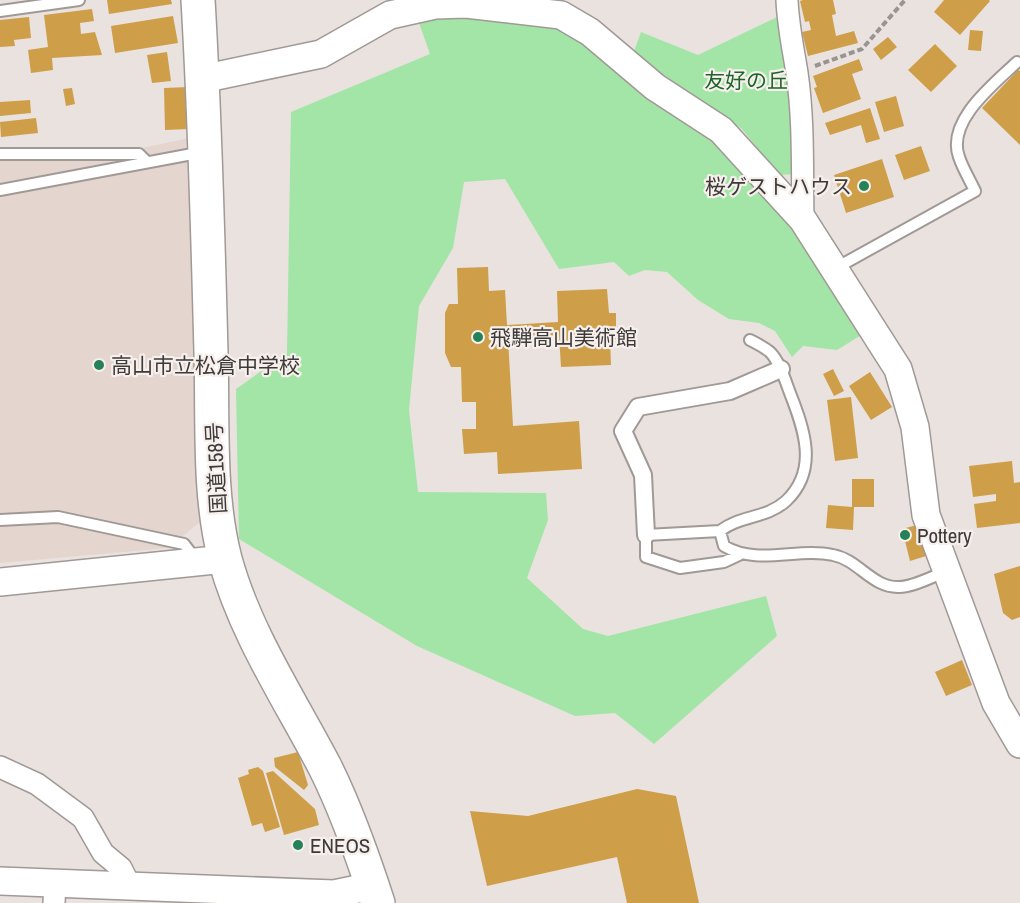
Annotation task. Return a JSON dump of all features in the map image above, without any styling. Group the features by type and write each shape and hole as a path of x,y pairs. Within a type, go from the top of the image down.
{"highway":[{"name":"国道158号","path":"198,0 206,152 214,465 218,519 212,561 240,601 262,649 340,800 375,895"}],"street":[{"path":"787,0 788,29 797,73 802,134 803,220"},
{"path":"202,79 321,54 390,15 435,5 466,4 561,15 590,32 656,87 722,130 803,220 898,369 915,427 926,515 996,704 1020,744"},
{"path":"646,535 644,475 623,431 638,407 730,391 781,369"},
{"path":"0,582 212,561"},
{"path":"0,767 38,784 83,818 103,853 121,868 130,886"},
{"path":"0,881 54,893 130,886 167,895 375,895"}],"lane":[{"path":"0,11 79,0"},
{"path":"834,269 975,191 958,156 957,140 973,105 1017,62"},
{"path":"0,190 146,161 206,152"},
{"path":"0,154 139,154 146,161"},
{"path":"750,340 770,352 781,369 803,426 808,453 802,478 787,500 765,515 732,522 720,531 646,535 646,557 680,568 724,562 739,555 833,555 850,562 884,586 901,587 948,571"},
{"path":"0,520 58,517 69,519 184,544 212,561"},
{"path":"720,531 724,546 739,555"}],"path":[{"path":"797,73 862,49 905,0"}],"shaded area":[{"name":"高山市立松倉中学校","path":"195,137 200,522 168,548 0,563 0,157 108,155"}],"green space":[{"path":"461,11 557,26 578,36 708,137 793,230 868,331 837,350 803,346 792,357 775,331 759,323 729,319 698,300 667,272 645,270 629,276 614,262 559,269 505,179 464,182 453,248 419,306 409,410 418,492 546,493 548,520 527,578 583,629 608,636 766,596 777,636 654,744 615,713 575,716 417,646 239,539 236,389 287,353 291,112 430,54 418,20"},
{"name":"友好の丘","path":"777,17 791,81 795,174 779,175 742,129 633,54 641,32 698,55"}],"building":[{"path":"107,0 171,0 172,4 109,14"},
{"path":"833,0 836,14 832,15 836,36 854,31 858,43 808,56 802,32 811,30 809,21 805,22 800,1"},
{"path":"944,0 990,1 960,35 934,12"},
{"path":"92,9 94,21 80,23 81,34 95,32 102,55 52,58 53,70 31,73 28,50 48,47 44,15"},
{"path":"173,16 178,43 115,53 111,26"},
{"path":"29,17 31,38 14,40 15,46 0,47 0,20"},
{"path":"970,30 983,31 981,51 968,50"},
{"path":"888,37 897,47 881,60 873,49"},
{"path":"935,44 957,66 931,92 908,70"},
{"path":"167,52 171,81 152,83 147,55"},
{"path":"859,59 863,70 852,74 861,99 823,113 814,88 817,87 813,76"},
{"path":"1018,70 1020,71 1020,145 982,108"},
{"path":"189,87 190,129 165,130 164,88"},
{"path":"72,88 75,104 66,106 63,89"},
{"path":"896,96 904,126 884,132 875,102"},
{"path":"30,100 31,113 0,116 0,102"},
{"path":"870,108 880,139 866,143 861,125 830,135 825,123"},
{"path":"36,118 38,133 1,137 0,122"},
{"path":"921,146 930,171 904,180 895,155"},
{"name":"桜ゲストハウス","path":"882,159 894,197 846,213 834,175"},
{"path":"488,267 489,291 505,290 507,325 558,322 557,291 607,289 609,313 616,313 616,339 610,339 611,365 561,367 559,335 508,339 513,426 579,421 582,469 498,474 497,452 464,454 462,429 476,429 476,402 462,402 461,367 451,367 445,353 445,313 449,304 458,304 457,268"},
{"path":"833,369 844,391 834,396 823,374"},
{"path":"870,372 892,407 871,420 849,386"},
{"path":"851,397 858,458 835,461 827,400"},
{"path":"1012,461 1014,483 1020,482 1020,523 977,528 974,504 996,501 996,494 973,497 969,466"},
{"path":"852,479 874,479 874,507 854,507 853,530 826,528 828,505 852,507"},
{"path":"917,525 926,556 910,561 902,529"},
{"path":"1020,566 1020,617 1012,620 1003,613 994,574"},
{"path":"962,660 972,685 946,696 935,672"},
{"path":"298,752 308,785 304,790 275,767 274,758"},
{"path":"258,767 263,771 280,827 265,832 262,823 252,826 238,778 249,774 248,770"},
{"path":"273,771 315,809 319,825 284,835 266,773"},
{"path":"637,789 676,796 699,903 627,903 617,857 487,886 470,811 528,816"}],"place":[{"name":"桜ゲストハウス","path":"864,186"},
{"name":"飛騨高山美術館","path":"478,337"},
{"name":"高山市立松倉中学校","path":"99,365"},
{"name":"Pottery","path":"905,535"},
{"name":"ENEOS","path":"298,845"}]}
